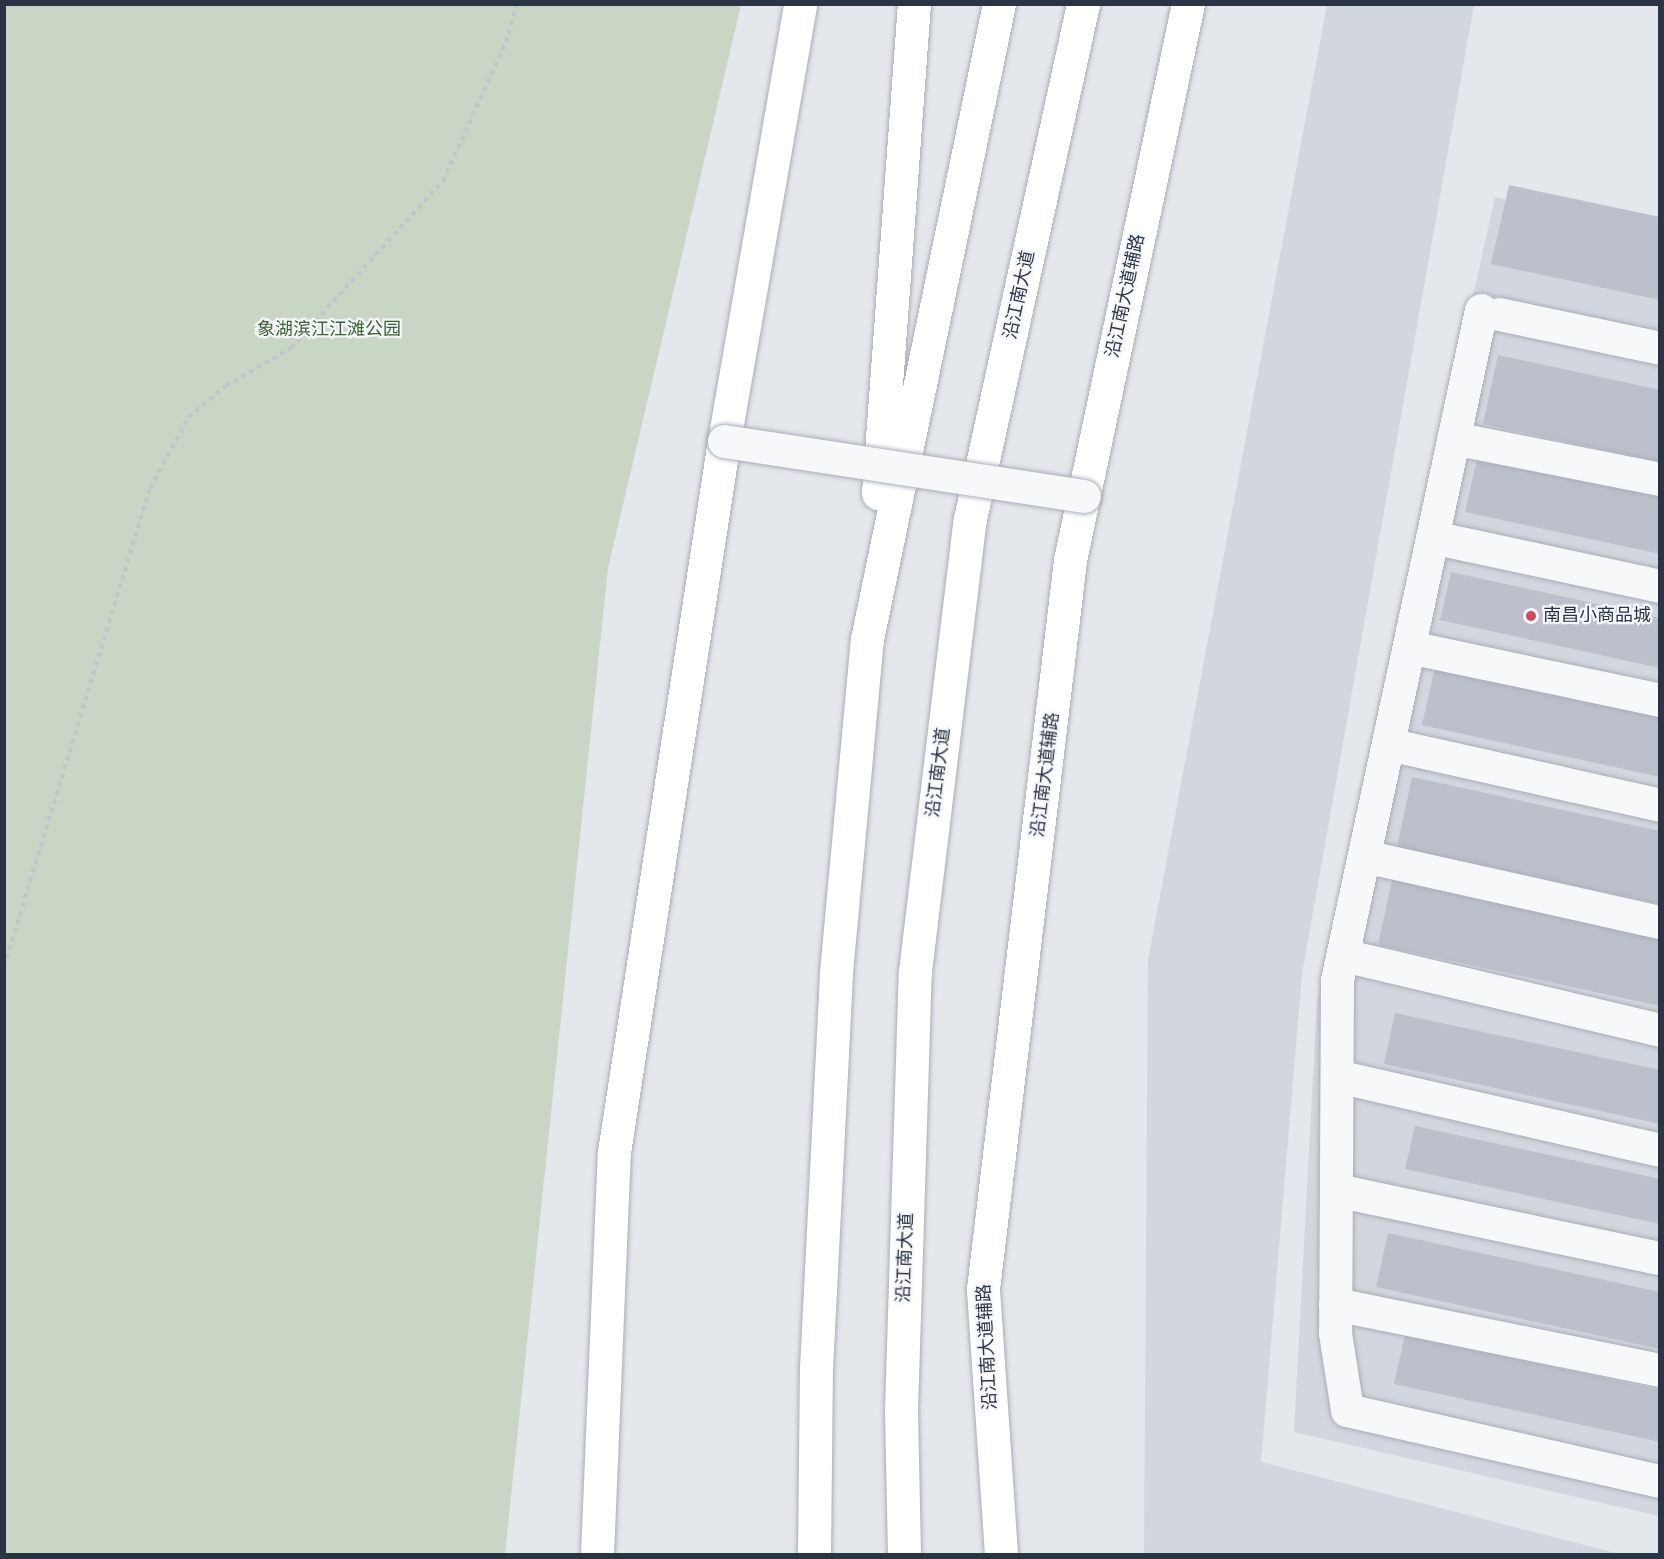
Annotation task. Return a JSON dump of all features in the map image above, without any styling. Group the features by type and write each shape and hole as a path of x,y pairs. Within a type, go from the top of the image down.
{"main road":[{"path":"597,1554 614,1152 724,441 800,4"},
{"path":"814,1554 816,1369 836,972 867,639 914,4"},
{"path":"867,639 999,4"},
{"name":"沿江南大道","path":"904,1554 901,1410 915,971 970,519 1083,4"},
{"name":"沿江南大道辅路","path":"1001,1554 983,1289 1070,560 1188,4"}],"street":[{"path":"1659,348 1490,312 1453,438 1337,980 1335,1304 1347,1410 1659,1481"},
{"path":"1453,438 1659,479"},
{"path":"724,441 1084,496"},
{"path":"1432,537 1659,586"},
{"path":"1408,647 1659,700"},
{"path":"1388,744 1659,805"},
{"path":"1364,856 1659,922"},
{"path":"1343,955 1659,1030"},
{"path":"1337,1076 1659,1150"},
{"path":"1336,1190 1659,1258"},
{"path":"1335,1304 1659,1370"}],"path":[{"path":"4,967 150,488 189,417 226,386 291,348 443,181 506,42 517,4"}],"shaded area":[{"path":"1327,5 1474,5 1302,974 1261,1462 1620,1554 1144,1554 1148,960"},
{"name":"南昌小商品城","path":"1495,197 1659,232 1659,1516 1294,1432 1317,1001"}],"green space":[{"name":"象湖滨江江滩公园","path":"5,4 741,5 608,568 505,1554 5,1554"}],"building":[{"path":"1509,185 1660,217 1660,300 1491,264"},
{"path":"1498,355 1660,390 1660,462 1483,424"},
{"path":"1478,455 1660,494 1660,554 1465,512"},
{"path":"1451,572 1660,618 1660,668 1440,620"},
{"path":"1436,663 1660,711 1660,777 1422,725"},
{"path":"1412,777 1660,831 1660,904 1397,847"},
{"path":"1393,876 1660,934 1660,1006 1378,945"},
{"path":"1395,1013 1660,1070 1660,1124 1384,1064"},
{"path":"1415,1126 1660,1179 1660,1224 1405,1169"},
{"path":"1388,1233 1660,1292 1660,1349 1376,1287"},
{"path":"1405,1335 1660,1390 1660,1442 1394,1384"}],"place":[{"name":"南昌小商品城","path":"1531,616"}]}
